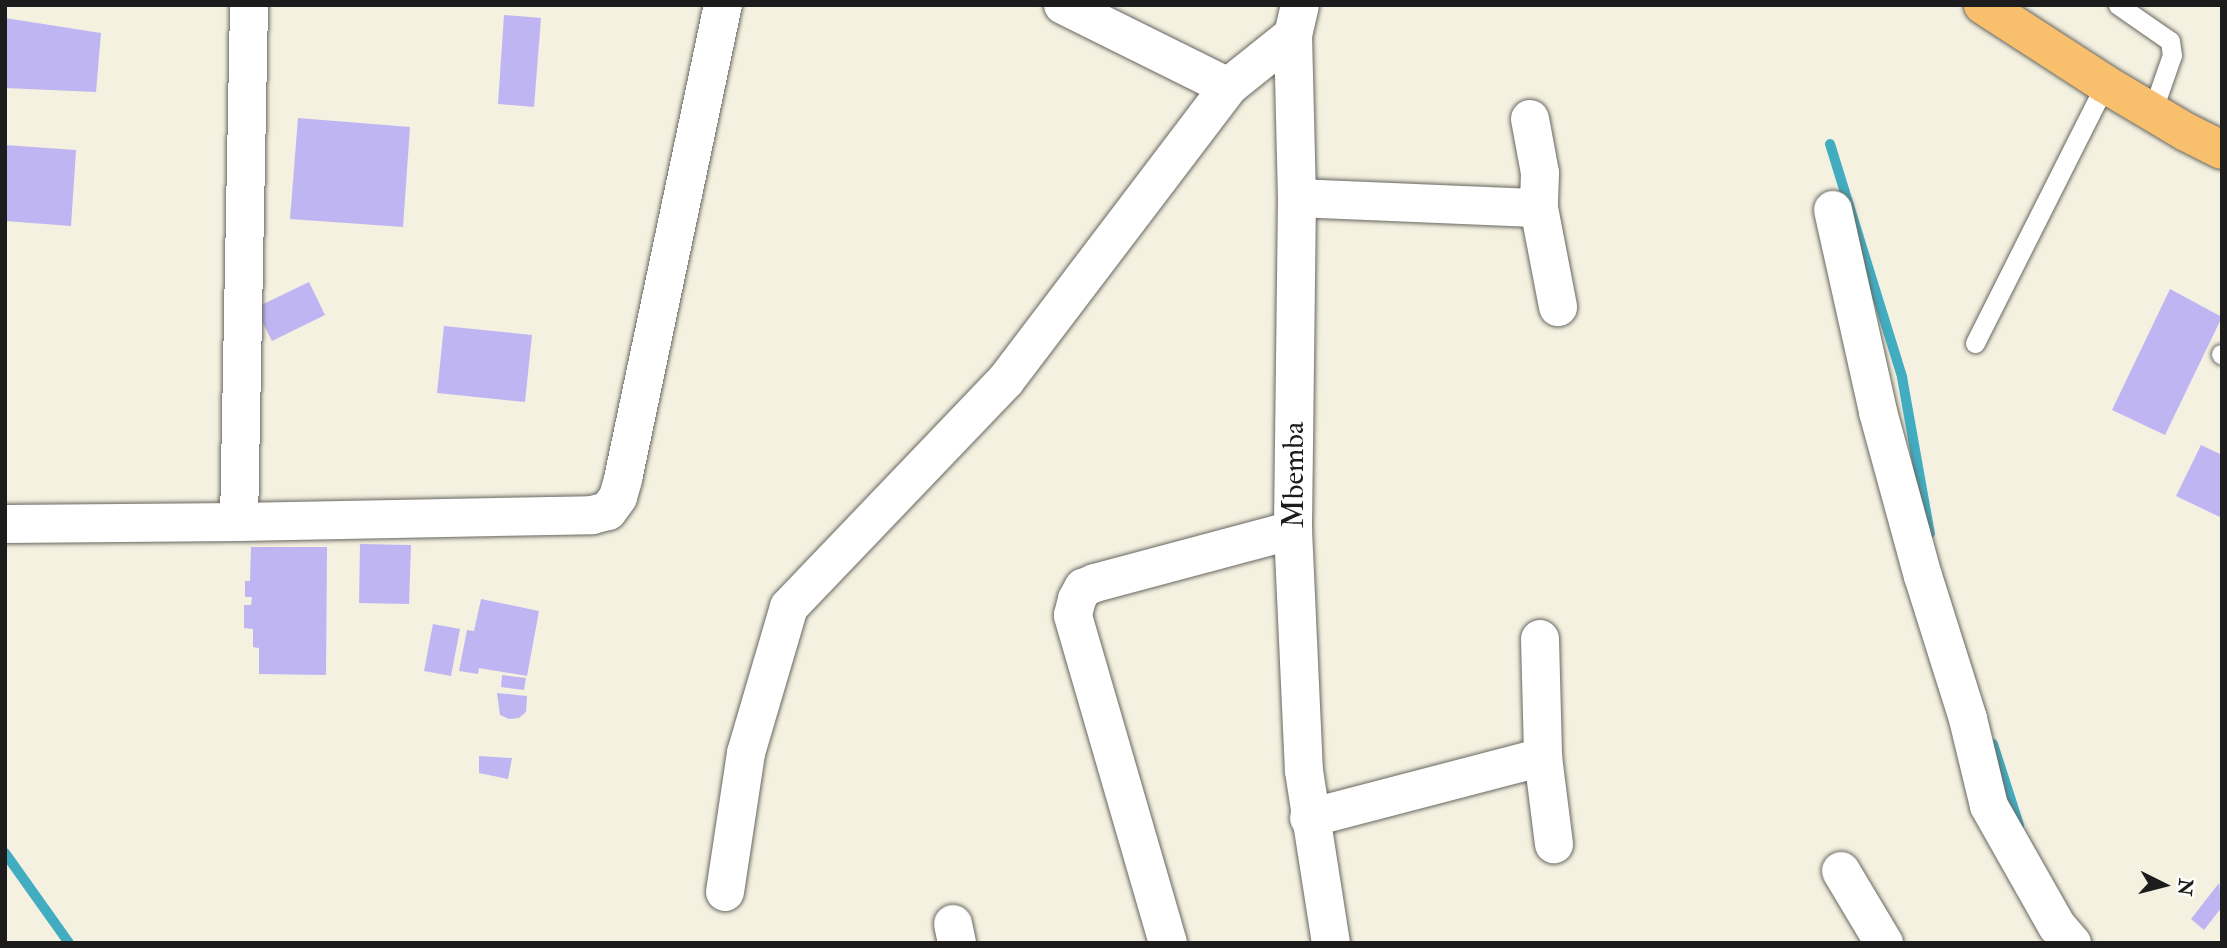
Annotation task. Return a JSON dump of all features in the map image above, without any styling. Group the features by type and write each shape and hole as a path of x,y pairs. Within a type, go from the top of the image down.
{"main road":[{"path":"1983,5 2152,113 2222,150"}],"street":[{"path":"239,522 249,5"},
{"path":"5,524 592,515 608,511 618,498 624,479 723,5"},
{"path":"1063,5 1228,87"},
{"path":"725,892 746,753 789,607 1000,388 1228,87 1296,20"},
{"name":"Mbemba","path":"1296,20 1293,530 1304,771 1331,943"},
{"path":"1530,119 1540,173 1539,208 1558,307"},
{"path":"1297,198 1539,208"},
{"path":"1833,210 1878,412 1923,576 1968,719 1989,806 2057,926 2072,943"},
{"path":"1168,943 1073,615 1077,599 1083,588 1095,583 1293,530"},
{"path":"1540,639 1543,757 1553,844"},
{"path":"1310,818 1543,757"},
{"path":"1841,871 1884,943"}],"lane":[{"path":"2118,5 2170,41 2172,55 2152,113"},
{"path":"1975,343 2105,84"}],"building":[{"path":"504,15 541,18 534,107 498,104"},
{"path":"5,18 101,33 96,92 5,88"},
{"path":"298,118 410,127 403,227 290,219"},
{"path":"5,145 76,150 71,226 5,221"},
{"path":"309,282 325,315 272,341 255,308"},
{"path":"2170,289 2222,317 2165,435 2112,410"},
{"path":"444,326 532,335 525,402 437,393"},
{"path":"2201,445 2222,455 2222,518 2176,496"},
{"path":"360,544 411,545 409,604 359,603"},
{"path":"251,547 327,547 326,675 259,674 259,648 253,647 253,629 244,628 244,605 251,605 252,597 245,597 245,581 250,581"},
{"path":"481,599 539,611 527,676 479,668 478,674 459,671 467,630 474,631"},
{"path":"433,624 460,629 451,676 424,671"},
{"path":"502,675 526,678 524,690 501,687"},
{"path":"497,693 527,696 526,712 519,718 509,719 500,715"},
{"path":"479,756 512,758 508,779 479,773"},
{"path":"2219,883 2222,907 2204,930 2191,919"}],"waterway":[{"path":"1830,144 1902,377 1930,534"},
{"path":"1993,744 2019,825"},
{"path":"5,853 69,943"}]}
